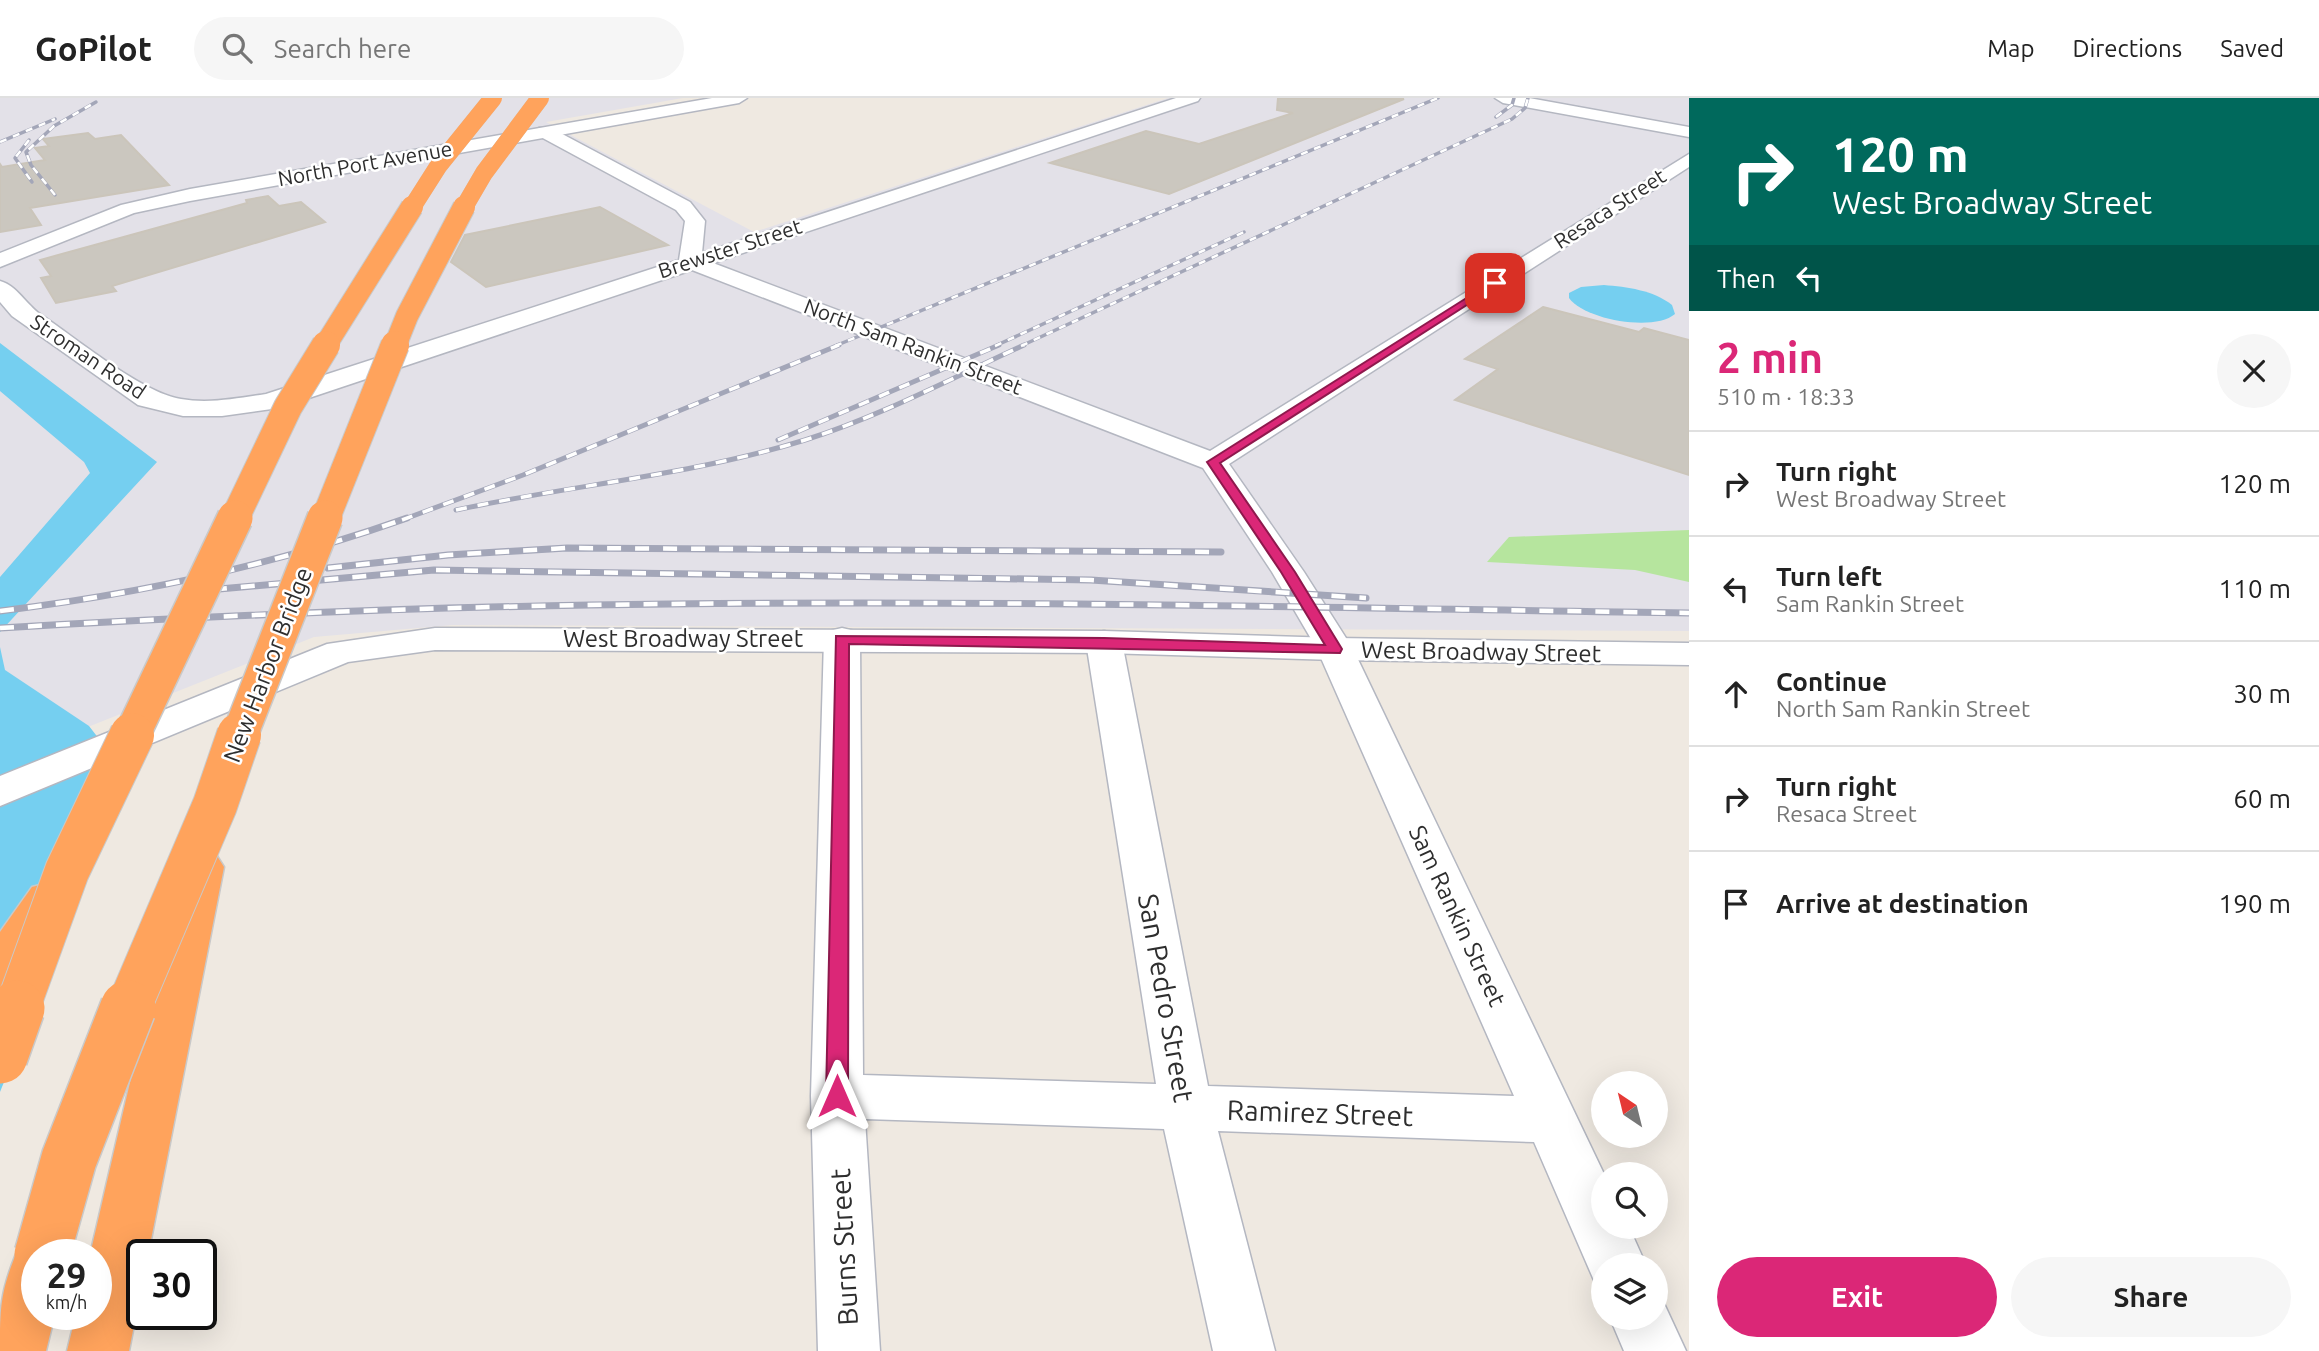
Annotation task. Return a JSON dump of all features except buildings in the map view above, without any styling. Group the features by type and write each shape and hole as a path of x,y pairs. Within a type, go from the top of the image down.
{"highway":[{"path":"0,1056 67,871 288,407 360,286 439,165 493,98"},
{"name":"New Harbor Bridge","path":"47,1239 74,1146 134,993 215,804 251,701 407,316 451,228 484,173 542,115"},
{"path":"99,1351 215,804"},
{"path":"0,968 67,871"},
{"path":"15,1351 21,1330"}],"street":[{"name":"North Port Avenue","path":"0,261 128,209 542,115 739,98"},
{"name":"Brewster Street","path":"270,402 1192,98"},
{"path":"1503,98 1689,132"},
{"path":"542,115 683,206 695,221 690,262"},
{"name":"Resaca Street","path":"1213,462 1689,159"},
{"name":"North Sam Rankin Street","path":"690,262 1213,462"},
{"name":"Stroman Road","path":"0,288 20,311 147,399 183,408 222,408 270,402"},
{"name":"Sam Rankin Street","path":"1213,462 1288,572 1335,649 1612,1253"},
{"name":"West Broadway Street","path":"0,792 340,652 435,639 1104,642 1335,649 1689,654"},
{"name":"Burns Street","path":"842,639 837,1096 849,1351"},
{"name":"San Pedro Street","path":"1104,642 1185,1108 1244,1351"},
{"name":"Ramirez Street","path":"837,1096 1551,1120"},
{"path":"1646,1330 1656,1351"}],"shaded area":[{"path":"0,98 683,98 546,122 754,232 1168,98 1689,98 1689,631 453,625 314,637 0,762"}],"green space":[{"path":"1689,530 1689,582 1635,570 1487,562 1509,537"}],"water":[{"path":"1604,285 1631,288 1657,296 1672,305 1675,314 1652,322 1620,321 1589,312 1569,298 1569,293 1581,287"},
{"path":"0,343 157,462 0,632 0,577 90,473 84,462 0,391"},
{"path":"0,647 5,670 89,726 127,775 0,1092"}],"railway":[{"path":"835,346 1438,98"},
{"path":"1496,117 1512,105 1514,98"},
{"path":"1021,346 1512,119 1525,108 1528,98"},
{"path":"55,195 31,165 26,152 54,126 96,102"},
{"path":"0,142 55,119"},
{"path":"29,140 15,158 32,182"},
{"path":"995,346 1244,232"},
{"path":"402,520 523,475 839,345"},
{"path":"778,440 999,345"},
{"path":"456,510 676,471 805,440 889,408 1024,345"},
{"path":"0,611 104,596 206,576 307,550 407,518"},
{"path":"328,568 448,555 567,548 1221,552"},
{"path":"185,592 434,570 1091,580 1366,598"},
{"path":"0,628 335,612 670,604 1052,604 1689,613"}],"route":[{"path":"837,1096 842,639 1104,642 1335,649 1288,572 1213,462 1495,283"}]}
